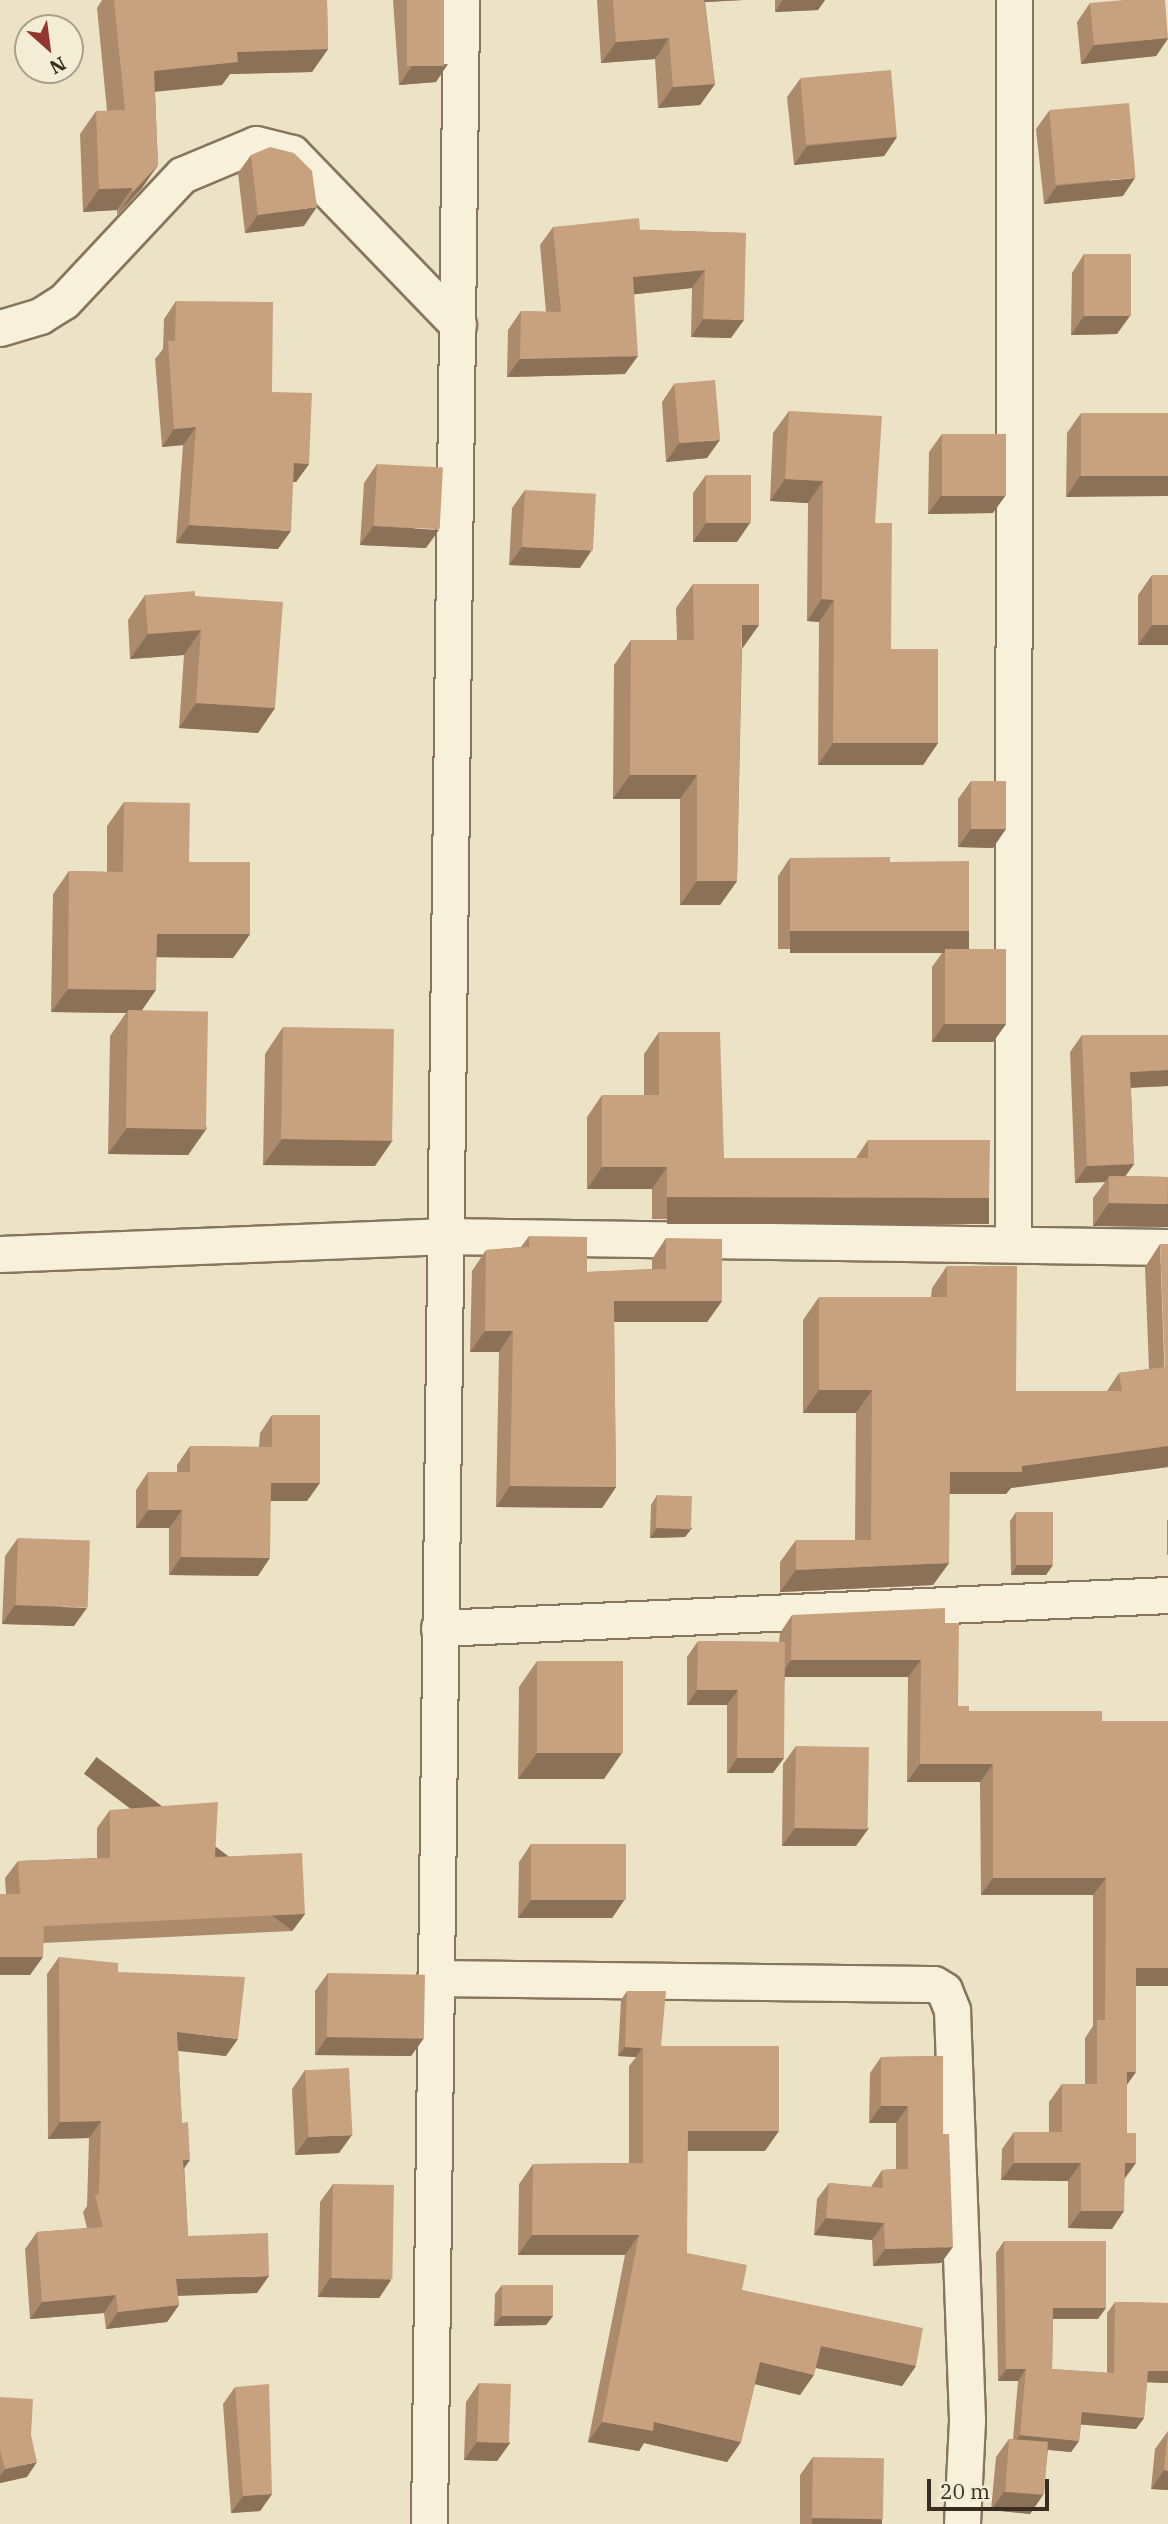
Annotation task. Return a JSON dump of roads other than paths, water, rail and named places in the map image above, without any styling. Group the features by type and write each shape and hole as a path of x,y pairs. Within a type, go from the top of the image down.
{"street":[{"path":"429,2524 442,1236 461,0"},
{"path":"1013,1244 1014,0"},
{"path":"0,328 40,316 64,301 182,175 256,144 292,153 458,325"},
{"path":"0,1254 442,1236 1168,1247"},
{"path":"439,1628 1168,1595"},
{"path":"435,1978 933,1984 944,1990 952,2010 966,2393 962,2524"}]}
